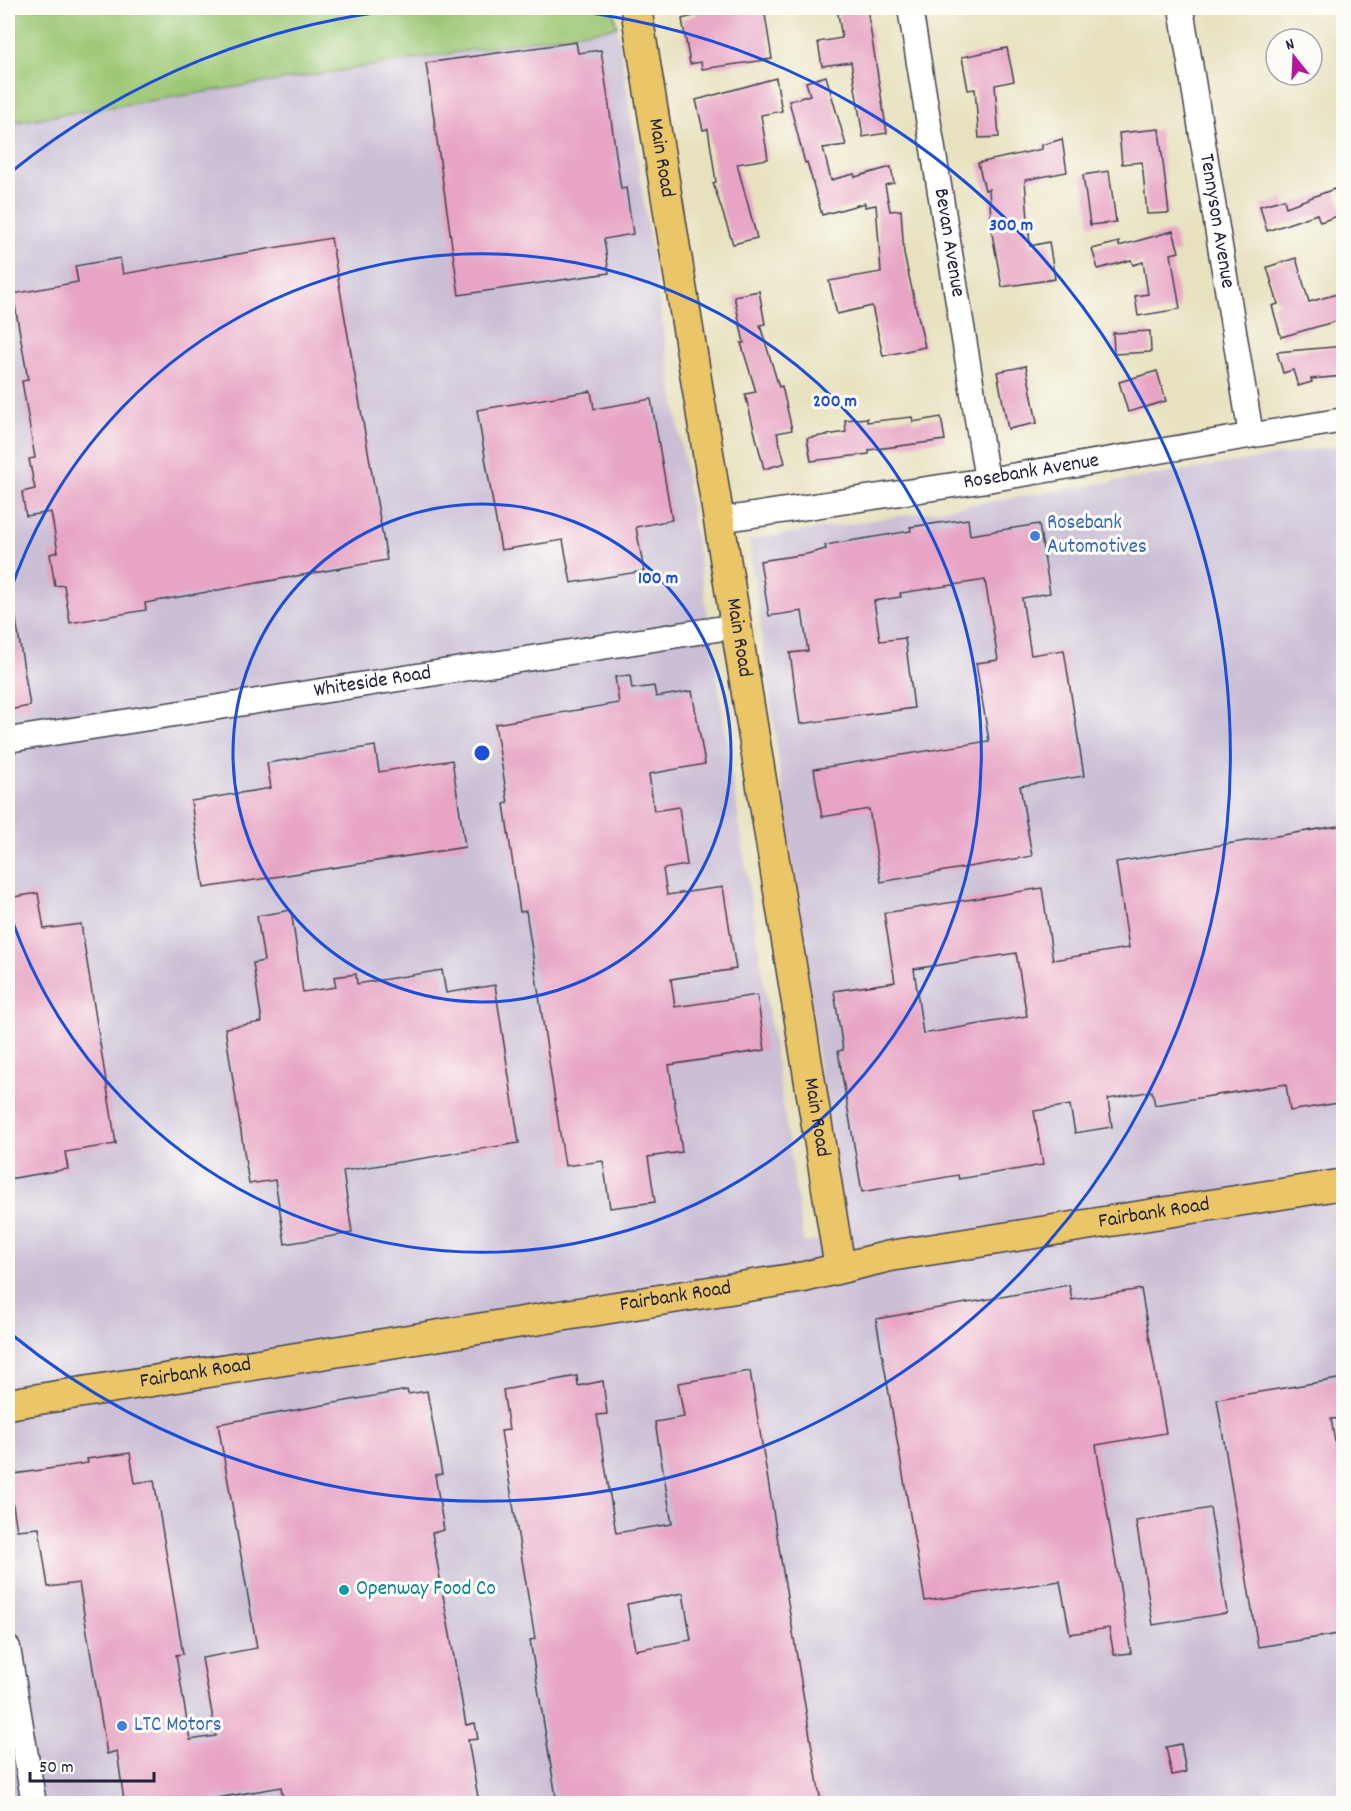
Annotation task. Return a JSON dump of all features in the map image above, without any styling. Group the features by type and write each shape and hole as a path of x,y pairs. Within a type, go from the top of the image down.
{"main road":[{"name":"Main Road","path":"636,8 840,1268"},
{"name":"Fairbank Road","path":"8,1404 804,1277 890,1256 1344,1184"}],"street":[{"name":"Bevan Avenue","path":"909,8 987,480"},
{"name":"Tennyson Avenue","path":"1181,8 1251,435"},
{"name":"Rosebank Avenue","path":"720,520 987,480 1344,420"},
{"name":"Whiteside Road","path":"8,740 736,626"},
{"path":"8,1648 34,1803"}],"shaded area":[{"path":"617,27 804,1243 842,1237 749,540 1343,445 1343,1803 8,1804 8,123"}],"green space":[{"path":"8,8 613,8 617,27 8,123"}],"building":[{"path":"695,8 713,8 715,14 744,8 764,8 772,59 702,69 701,62 690,64 682,19 697,15"},
{"path":"837,8 867,8 887,133 863,137 851,62 822,66 818,42 842,38"},
{"path":"576,42 578,53 601,50 621,189 626,188 633,234 604,239 609,273 459,295 426,63"},
{"path":"1007,48 1014,81 995,85 999,137 979,138 975,89 968,90 962,57"},
{"path":"826,76 846,145 823,148 831,180 854,174 855,177 891,167 894,183 885,185 890,211 901,210 904,254 925,347 883,356 872,306 837,314 829,281 881,272 876,205 865,207 865,203 822,215 807,162 805,163 789,101 810,95 806,82"},
{"path":"776,78 782,111 761,115 768,159 737,164 757,238 733,244 713,183 716,182 708,129 703,130 696,100"},
{"path":"1159,129 1169,213 1147,214 1142,162 1122,164 1119,133"},
{"path":"1062,139 1067,172 1025,180 1030,246 1049,242 1055,279 1002,287 992,234 989,189 985,190 978,163 1042,149 1042,145"},
{"path":"1109,171 1116,222 1090,225 1083,175"},
{"path":"1334,189 1344,214 1320,222 1317,214 1267,231 1260,206 1284,199 1286,207"},
{"path":"1173,231 1179,252 1171,254 1180,309 1138,316 1135,296 1148,294 1143,262 1133,265 1131,260 1098,269 1092,249 1119,242 1119,246"},
{"path":"331,238 387,560 145,603 146,610 70,623 64,585 55,586 50,554 58,552 51,512 26,516 22,492 35,489 29,459 35,458 22,381 28,380 13,294 78,282 75,266 120,258 123,274"},
{"path":"1296,258 1309,302 1344,292 1344,319 1281,337 1272,306 1278,304 1267,267"},
{"path":"759,291 765,324 760,325 779,387 782,386 792,430 777,433 785,463 764,469 745,394 756,392 741,343 744,343 734,296"},
{"path":"1150,331 1151,352 1114,354 1113,333"},
{"path":"1344,346 1344,376 1311,379 1312,382 1298,386 1293,370 1283,373 1277,352"},
{"path":"1026,366 1037,423 1008,429 997,372"},
{"path":"1157,371 1166,401 1128,412 1119,382"},
{"path":"591,391 594,409 651,399 672,520 636,527 644,571 571,583 563,540 501,550 477,410"},
{"path":"912,417 913,422 941,417 945,440 869,450 869,454 811,461 807,438 846,432 845,420 867,418 867,422"},
{"path":"968,519 970,535 1039,524 1050,593 1022,598 1031,655 1064,650 1084,776 1020,786 1032,856 881,882 869,809 822,817 814,769 989,741 976,663 998,660 985,580 900,593 901,597 874,601 880,641 905,638 914,708 800,724 790,653 808,651 802,611 769,616 760,561 807,554 826,549 825,545 911,531 910,527"},
{"path":"8,614 15,614 30,706 8,710"},
{"path":"630,675 632,689 654,686 656,697 692,691 705,764 649,774 654,811 679,807 687,865 663,869 667,895 723,887 736,969 671,979 675,1007 757,995 765,1050 669,1065 682,1152 648,1157 655,1202 610,1208 603,1161 565,1166 526,911 520,912 504,804 508,803 495,724 619,703 615,677"},
{"path":"375,746 379,772 452,760 465,847 204,888 191,801 271,788 267,763"},
{"path":"1344,825 1344,1102 1290,1111 1286,1084 1155,1105 1152,1091 1108,1099 1112,1127 1075,1133 1070,1105 1034,1111 1043,1165 959,1179 958,1175 862,1192 838,1051 843,1050 834,991 895,982 884,913 1042,888 1053,960 1129,948 1116,862","holes":["1016,953 1027,1016 923,1034 914,969"]},
{"path":"38,893 44,929 81,924 116,1144 65,1152 68,1169 8,1179 8,898"},
{"path":"291,910 303,992 336,987 334,977 356,974 357,984 442,970 446,993 495,985 519,1143 343,1171 352,1233 285,1244 275,1180 249,1184 225,1028 262,1022 253,963 264,961 257,916"},
{"path":"1069,1285 1072,1300 1141,1289 1166,1433 1096,1445 1131,1653 1114,1655 1109,1628 1070,1634 1060,1581 925,1601 876,1319"},
{"path":"750,1371 821,1803 557,1803 530,1640 535,1639 501,1431 509,1430 503,1390 577,1376 578,1386 603,1381 607,1414 597,1415 616,1533 672,1524 655,1422 684,1417 678,1383","holes":["683,1593 691,1640 635,1650 627,1604"]},
{"path":"1344,1378 1344,1418 1331,1419 1344,1494 1344,1633 1258,1647 1217,1399"},
{"name":"Openway Food Co","path":"407,1390 408,1394 427,1391 442,1474 435,1475 444,1530 432,1533 466,1725 475,1723 478,1739 468,1740 479,1803 284,1803 281,1787 206,1800 206,1803 124,1801 117,1751 107,1754 79,1583 48,1587 39,1528 17,1530 8,1475 88,1463 87,1459 130,1453 135,1483 154,1480 183,1654 176,1655 190,1740 216,1736 202,1658 257,1648 218,1424"},
{"path":"1210,1508 1227,1613 1153,1625 1136,1521"},
{"path":"1181,1744 1186,1772 1172,1775 1166,1747"}],"place":[{"name":"Rosebank Automotives","path":"1035,536"},
{"name":"Openway Food Co","path":"344,1590"},
{"name":"LTC Motors","path":"122,1726"}]}
